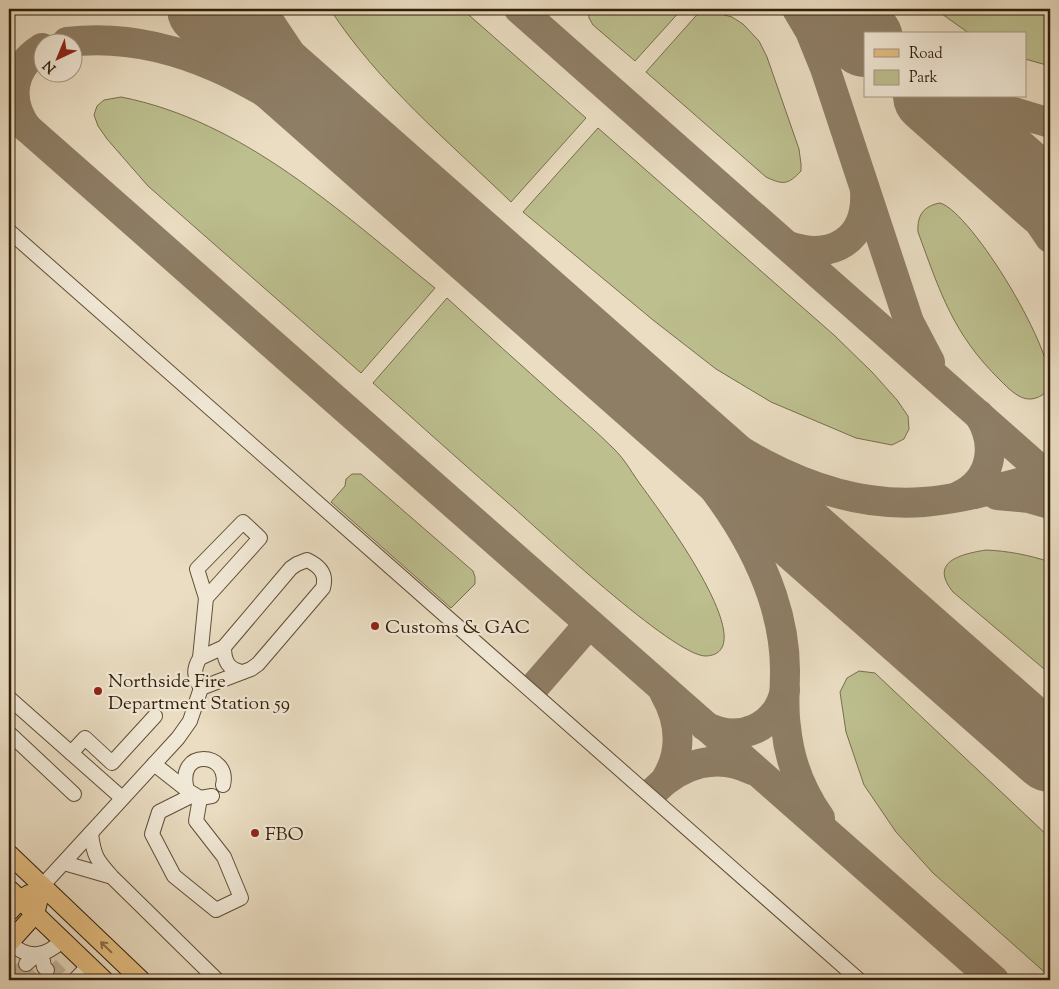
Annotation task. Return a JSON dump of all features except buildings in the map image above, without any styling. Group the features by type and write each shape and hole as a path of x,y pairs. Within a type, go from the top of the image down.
{"main road":[{"path":"9,854 141,980"},
{"path":"12,900 42,886"},
{"path":"9,943 35,914 42,886"},
{"path":"12,900 35,914 104,980"}],"street":[{"path":"9,231 859,980"},
{"path":"42,886 178,738 190,721 201,688 195,678 195,668 200,658 206,598 197,569 242,522 260,538 206,598"},
{"path":"200,658 224,647 291,568 307,560 313,562 323,571 325,580 323,588 258,664 201,688"},
{"path":"224,647 224,656 229,666 234,670 242,672"},
{"path":"9,698 122,798"},
{"path":"71,753 85,738 112,763 155,716"},
{"path":"9,733 74,794"},
{"path":"198,795 159,812 152,834 174,876 216,910 241,898 224,857 196,821 198,795 184,781 185,772 195,760 204,758 212,760 218,764 223,772 223,785"},
{"path":"154,764 198,795"},
{"path":"91,834 95,857 112,877 217,980"},
{"path":"64,863 112,877"},
{"path":"9,943 36,963 62,940"},
{"path":"69,980 89,965"}],"green space":[{"path":"330,9 462,9 586,118 511,202 392,87 349,36"},
{"path":"588,9 682,9 635,61 593,25 589,18"},
{"path":"702,9 732,17 743,24 759,41 767,57 799,149 801,171 789,181 781,182 766,177 646,72"},
{"path":"935,9 1050,9 1050,66 1026,59 1026,32 967,32"},
{"path":"121,97 166,109 209,126 249,148 326,200 435,288 361,373 148,186 107,139 98,126 94,115 97,106 104,100"},
{"path":"598,128 834,335 872,372 897,400 908,416 909,429 904,439 892,445 856,438 771,402 716,369 653,320 523,212"},
{"path":"940,203 954,212 972,231 1010,287 1027,318 1041,347 1048,371 1049,387 1039,397 1027,399 1014,393 984,363 959,329 941,293 918,232 920,217 925,209"},
{"path":"447,298 593,429 621,457 667,521 702,578 716,606 724,631 721,649 706,656 689,651 637,615 574,562 373,383"},
{"path":"352,474 361,474 473,571 475,584 451,608 331,502 345,486 346,479"},
{"path":"986,550 1034,557 1050,562 1050,674 953,592 946,581 944,573 946,566 951,561 967,554"},
{"path":"859,671 875,673 1050,838 1050,977 933,873 896,832 864,785 846,732 840,692 847,678"}],"taxiway":[{"path":"261,9 293,57 334,105 385,158"},
{"path":"519,9 1050,478"},
{"path":"797,9 810,31 825,68 909,322 930,362"},
{"path":"812,9 864,47"},
{"path":"82,41 106,40 145,45 182,54 252,85 318,126 441,217"},
{"path":"27,128 16,106 15,84 24,64 32,56"},
{"path":"931,98 1008,182 1050,238"},
{"path":"981,98 1007,110 1050,123"},
{"path":"9,112 994,980"},
{"path":"788,246 819,251 832,248 844,242 854,234 860,222 864,208 865,191"},
{"path":"512,279 664,430 707,480 727,506 744,534 760,564 780,623 785,661 785,720 793,763 807,797 820,818"},
{"path":"626,369 692,419 764,464 802,482 841,494 882,502 924,502 968,495 1050,477"},
{"path":"959,496 979,481 985,472 988,461 990,450 989,438 979,415"},
{"path":"997,495 1029,498 1050,504"},
{"path":"536,685 589,624"},
{"path":"961,675 1050,763"},
{"path":"705,726 731,733 743,733 755,729 774,714 781,703 785,690"},
{"path":"664,692 673,713 677,736 675,758 666,779"},
{"path":"655,790 676,773 700,764 726,762 752,770"}],"runway":[{"path":"205,9 1050,754"},
{"path":"831,9 864,38"},
{"path":"933,98 1050,201"}],"tunnel":[{"path":"13,978 26,964"},
{"path":"51,965 64,978"},
{"path":"25,980 34,971"}],"place":[{"name":"Customs & GAC","path":"375,626"},
{"name":"Northside Fire Department Station 59","path":"98,691"},
{"name":"FBO","path":"255,833"}]}
